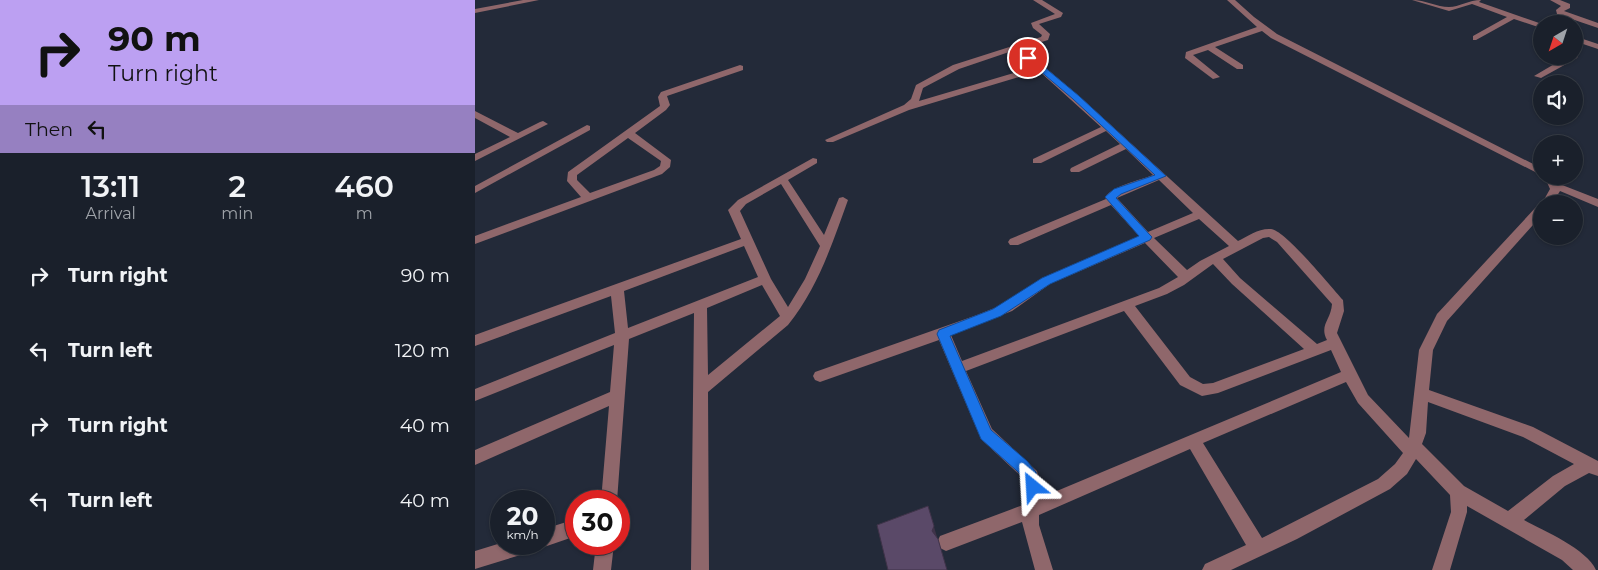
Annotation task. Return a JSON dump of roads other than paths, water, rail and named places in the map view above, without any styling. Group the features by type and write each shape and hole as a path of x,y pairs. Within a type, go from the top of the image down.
{"street":[{"path":"475,11 535,0"},
{"path":"907,107 915,100 919,87 927,82 956,68 1045,38 1046,34 1035,26 1035,23 1059,13 1037,0"},
{"path":"1231,0 1262,28 1533,168"},
{"path":"1416,0 1449,9 1475,1 1533,23"},
{"path":"1554,0 1567,6 1560,10 1560,12 1598,26"},
{"path":"1476,38 1514,16"},
{"path":"1216,77 1188,56 1262,28"},
{"path":"1583,41 1596,46"},
{"path":"1583,52 1596,46"},
{"path":"1209,47 1240,68"},
{"path":"1017,48 1108,127 1237,247"},
{"path":"1541,75 1558,65"},
{"path":"589,197 572,181 571,174 663,108 665,106 662,96 668,91 740,68"},
{"path":"830,140 907,107 1040,68"},
{"path":"475,114 518,137"},
{"path":"475,158 543,124"},
{"path":"1037,161 1108,127"},
{"path":"475,190 587,128"},
{"path":"475,240 658,172 665,166 666,160 628,133"},
{"path":"1075,170 1127,145"},
{"path":"787,318 765,279 747,241 735,215 735,206 813,161"},
{"path":"1161,176 1112,194 1110,197 1146,237 1186,276"},
{"path":"782,178 825,245"},
{"path":"1561,185 1598,203"},
{"path":"701,390 787,318 802,297 843,200"},
{"path":"1014,242 1112,201"},
{"path":"820,376 943,334 997,313 1046,281 1200,214"},
{"path":"1211,570 1384,484 1401,469 1413,449 1418,433 1426,350 1442,318 1533,217"},
{"path":"958,368 1163,292 1215,258 1265,233 1271,233 1281,239 1337,303 1338,314 1330,326 1330,333 1349,375 1368,405 1458,492 1560,550 1587,570"},
{"path":"475,341 747,241"},
{"path":"1215,258 1242,286 1314,350"},
{"path":"475,395 765,279"},
{"path":"610,490 623,336 617,289"},
{"path":"1127,305 1185,381 1202,390 1213,389 1335,343"},
{"path":"700,306 700,570"},
{"path":"943,334 986,434 1031,476 1033,487 1031,525 1043,570"},
{"path":"947,542 1031,510 1232,423 1349,375"},
{"path":"1421,393 1528,432 1593,467"},
{"path":"475,458 618,395"},
{"path":"1193,441 1258,548"},
{"path":"1509,521 1559,481 1593,467"},
{"path":"1441,570 1459,512 1458,492"},
{"path":"475,560 491,555"},
{"path":"602,570 604,555"}]}
